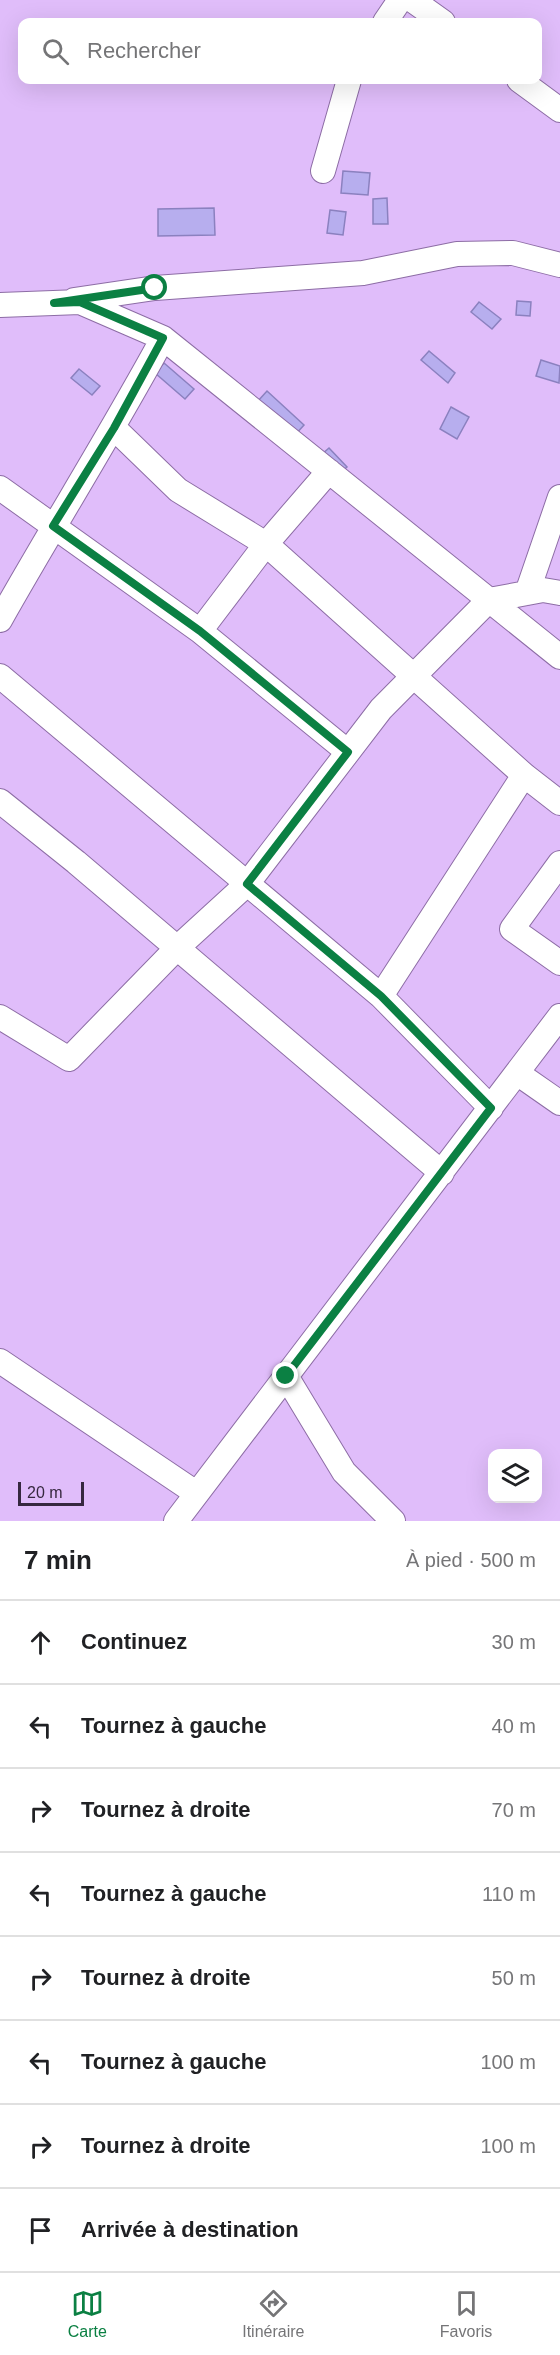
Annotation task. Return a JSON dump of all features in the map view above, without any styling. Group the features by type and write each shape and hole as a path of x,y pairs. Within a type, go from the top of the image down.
{"street":[{"path":"388,18 400,0"},
{"path":"412,0 437,18"},
{"path":"324,171 348,84"},
{"path":"524,84 560,110"},
{"path":"54,303 155,288 363,273 457,254 513,253 560,265"},
{"path":"0,305 80,302 163,338 560,657"},
{"path":"0,620 53,526 114,428 163,338"},
{"path":"114,428 178,490 266,544 524,775 560,803"},
{"path":"200,631 266,544 329,471"},
{"path":"0,488 200,631 348,752"},
{"path":"527,593 560,497"},
{"path":"0,1017 69,1059 177,948 247,884 381,709 489,600 543,590 560,593"},
{"path":"0,676 381,996 491,1108"},
{"path":"381,996 524,775"},
{"path":"0,801 442,1173"},
{"path":"560,863 512,929 560,963"},
{"path":"176,1521 560,1016"},
{"path":"517,1073 560,1103"},
{"path":"0,1361 196,1493"},
{"path":"286,1376 344,1472 393,1521"}],"building":[{"path":"343,171 370,173 368,195 341,193"},
{"path":"387,198 388,224 373,224 373,199"},
{"path":"214,208 215,235 158,236 158,209"},
{"path":"330,210 346,212 343,235 327,233"},
{"path":"517,301 531,302 530,316 516,315"},
{"path":"479,302 501,319 492,329 471,312"},
{"path":"429,351 455,373 448,383 421,360"},
{"path":"541,360 560,366 559,383 536,376"},
{"path":"164,363 194,389 185,399 155,373"},
{"path":"79,369 100,386 92,395 71,378"},
{"path":"267,391 304,425 295,435 258,401"},
{"path":"451,407 469,417 457,439 440,429"},
{"path":"329,448 347,467 339,474 321,455"}],"route":[{"path":"155,288 54,303 80,302 163,338 114,428 53,526 200,631 348,752 247,884 381,996 491,1108 286,1376"}]}
